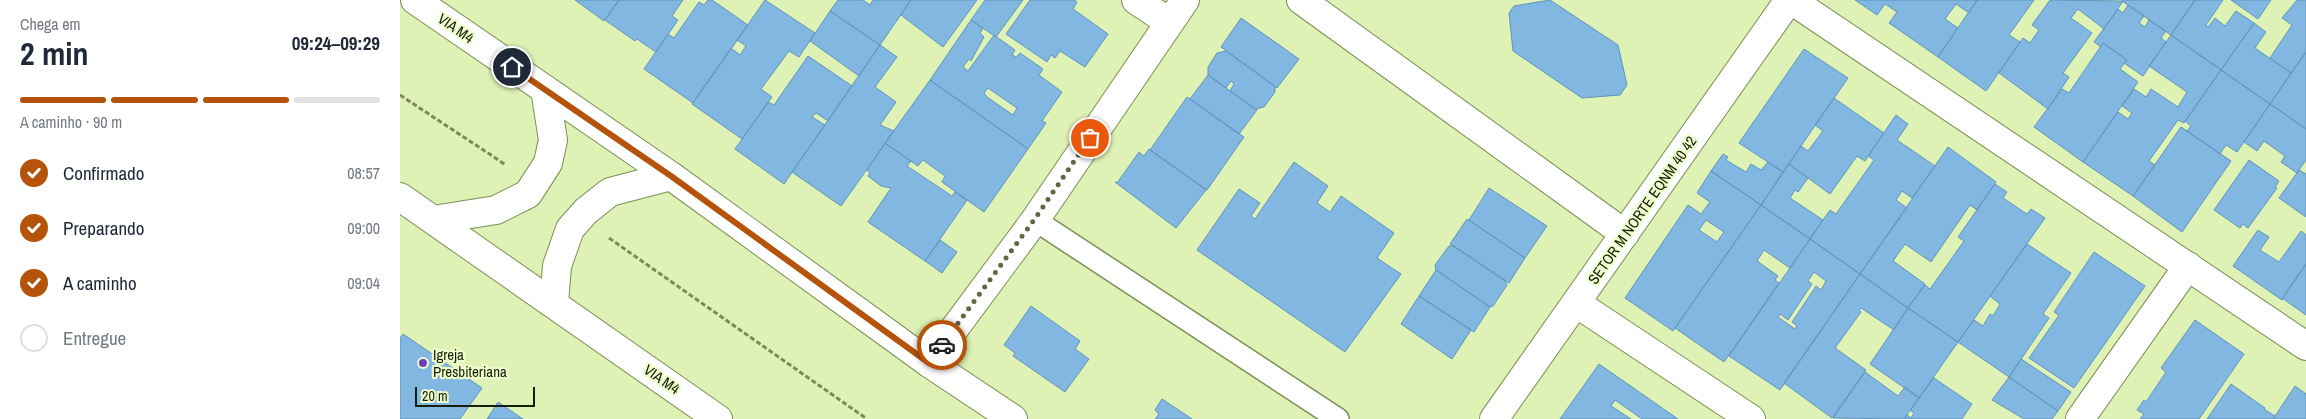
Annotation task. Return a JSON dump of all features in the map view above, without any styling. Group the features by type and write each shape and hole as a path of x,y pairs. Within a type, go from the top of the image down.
{"street":[{"name":"VIA M4","path":"415,0 671,176 929,363 1013,419"},
{"path":"1136,0 1169,22"},
{"path":"929,363 1034,220 1185,0"},
{"path":"1301,0 1625,234"},
{"path":"1790,0 2306,346"},
{"name":"SETOR M NORTE EQNM 40 42","path":"1494,419 1790,0"},
{"path":"433,220 496,210 528,194 548,163 553,140 545,90"},
{"path":"554,303 556,266 570,229 580,218 610,192 671,176"},
{"name":"VIA M4","path":"400,197 718,419"},
{"path":"2080,419 2188,266"},
{"path":"1576,303 1751,419"}],"lane":[{"path":"1034,220 1338,419"}],"path":[{"path":"400,95 534,184"},
{"path":"580,218 867,419"}],"building":[{"path":"575,0 619,0 604,21"},
{"path":"619,0 683,0 672,16 678,20 656,52 637,39 635,41 605,20"},
{"path":"708,0 712,0 748,25 693,103 644,69 668,34 674,38 699,2 704,5"},
{"path":"765,0 815,33 799,57 789,51 761,89 772,97 742,139 692,104 731,48 740,55 746,46 737,40"},
{"path":"838,0 863,0 870,5 873,0 911,0 880,45 830,11"},
{"path":"911,0 977,0 943,47 901,15"},
{"path":"985,0 1023,0 996,37 971,20"},
{"path":"1030,0 1074,0 1077,2 1073,9 1108,34 1085,67 1060,51 1055,58 1051,55 1047,62 1006,34"},
{"path":"1550,0 1618,45 1627,85 1620,95 1582,98 1513,51 1509,13 1514,6"},
{"path":"1855,0 1977,0 1969,13 1956,4 1945,19 1958,28 1938,57 1889,23 1897,12 1885,4 1877,15"},
{"path":"1977,0 2034,0 2009,35 2020,42 1986,91 1938,57"},
{"path":"2050,0 2123,1 2104,29 2078,9 2071,18 2092,33 2063,73 2069,77 2048,109 1999,73 2023,38 2030,43 2039,30 2032,25"},
{"path":"2123,0 2195,0 2171,35"},
{"path":"2195,0 2223,0 2206,25 2208,27 2215,18 2225,26 2236,11 2254,23 2221,70 2171,35"},
{"path":"2231,0 2271,0 2258,19"},
{"path":"2297,0 2306,0 2306,52 2291,73 2270,58 2292,25 2282,18"},
{"path":"2128,5 2144,16 2139,23 2145,27 2149,20 2166,31 2161,38 2166,42 2143,76 2124,63 2127,60 2103,43 2101,47 2094,42 2118,9 2123,13"},
{"path":"830,11 880,45 859,76 810,41"},
{"path":"1241,18 1299,59 1277,88 1221,47"},
{"path":"971,20 983,28 980,33 984,37 971,61 969,59 963,67 968,71 994,35 1015,50 1012,55 1016,57 1020,53 1043,69 1039,75 1062,92 1042,121 1046,123 1028,149 930,80","holes":["988,88 1017,108 1013,115 984,93"]},
{"path":"2254,23 2266,32 2255,48 2291,73 2270,104 2221,70"},
{"path":"2171,35 2221,70 2184,123 2178,120 2149,161 2155,165 2133,196 2083,162 2118,112 2128,119 2132,113 2122,106 2134,89 2146,97 2151,89 2178,107 2187,92 2149,66"},
{"path":"2103,43 2127,60 2120,69 2138,82 2083,162 2034,127 2062,89 2069,93"},
{"path":"880,45 897,57 875,87 896,102 880,125 894,131 841,206 792,172"},
{"path":"1804,49 1848,78 1783,172 1739,143"},
{"path":"1226,51 1275,86 1275,92 1264,107 1255,109 1230,91 1234,84 1231,81 1226,88 1208,75 1208,67 1217,53"},
{"path":"2306,52 2306,129 2270,104"},
{"path":"808,56 852,86 828,121 816,113 812,117 825,125 784,184 735,149 768,102 774,105"},
{"path":"2221,70 2270,104 2237,152 2226,145 2220,154 2187,131 2191,126 2185,121"},
{"path":"1208,75 1257,110 1239,134 1190,99"},
{"path":"930,80 1028,149 984,212 942,182 945,176 923,160 918,166 885,143"},
{"path":"1187,97 1244,137 1207,190 1150,150"},
{"path":"1834,98 1884,133 1865,161 1857,156 1830,194 1789,164 1801,146 1808,151 1823,131 1815,125"},
{"path":"2270,104 2306,129 2306,160 2297,173 2281,162 2285,156 2264,141 2257,151 2244,142"},
{"path":"1896,115 1908,124 1897,140 1935,166 1912,198 1902,191 1896,200 1907,208 1860,274 1810,239 1830,210 1836,214 1874,160 1868,156"},
{"path":"2181,127 2231,161 2182,232 2133,196"},
{"path":"885,143 911,161 907,166 952,196 955,192 967,200 925,261 868,222 891,188 881,186 868,176 870,173 867,170"},
{"path":"1948,147 1996,182 1977,210 1970,205 1931,262 1905,244 1893,261 1925,284 1908,308 1860,274"},
{"path":"1149,149 1206,190 1176,228 1115,182 1117,183 1139,152 1144,156"},
{"path":"1723,154 1728,157 1726,160 1746,172 1751,164 1761,170 1768,162 1783,172 1761,205 1711,171"},
{"path":"2249,160 2279,181 2275,187 2277,188 2248,228 2243,224 2240,228 2214,210"},
{"path":"1294,162 1328,186 1317,203 1330,212 1341,196 1394,233 1377,258 1401,274 1345,352 1197,250 1239,189 1260,203 1251,216 1255,219"},
{"path":"1789,164 1808,178 1798,192 1795,190 1790,198 1823,220 1810,239 1761,205"},
{"path":"2299,170 2306,174 2306,217 2279,198"},
{"path":"1711,171 1761,205 1673,331 1625,298 1688,205 1701,214 1710,202 1697,193","holes":["1706,220 1724,232 1717,242 1699,230"]},
{"path":"1995,184 2007,192 2003,198 2027,214 2031,209 2045,218 1958,342 1908,308 1925,285 1930,289 1964,241 1958,237"},
{"path":"1489,188 1547,226 1525,258 1469,220"},
{"path":"1761,205 1810,239 1790,268 1764,250 1757,261 1778,276 1775,280 1779,283 1724,362 1675,328"},
{"path":"1467,219 1525,258 1509,283 1450,244"},
{"path":"2258,230 2269,237 2260,250 2279,262 2301,231 2306,235 2306,264 2282,300 2233,266"},
{"path":"1810,239 1860,274 1780,390 1729,356","holes":["1814,272 1826,281 1821,290 1816,286 1792,322 1797,326 1795,329 1778,317 1780,314 1788,320 1812,284 1808,281"]},
{"path":"940,240 957,252 942,273 925,261"},
{"path":"2027,244 2071,273 2043,314 2049,318 2009,377 1958,342 1974,320 1983,326 1990,314 1993,316 2000,304 1990,296"},
{"path":"1449,246 1454,246 1505,281 1507,285 1493,306 1490,307 1436,270 1435,265"},
{"path":"2094,252 2145,286 2074,388 2029,358 2059,315 2054,312"},
{"path":"2306,264 2306,315 2282,298"},
{"path":"1436,270 1490,307 1474,332 1419,296"},
{"path":"1860,274 1908,308 1894,330 1861,308 1859,310 1861,312 1835,348 1866,370 1832,418 1784,383"},
{"path":"1419,296 1471,330 1452,359 1401,324"},
{"path":"1031,306 1080,341 1075,349 1089,359 1065,392 1013,356 1015,353 1004,345"},
{"path":"1908,308 1958,342 1919,398 1870,364"},
{"path":"2195,320 2244,354 2199,419 2140,419 2144,414 2137,410 2144,400 2146,402 2166,372 2161,368"},
{"name":"Igreja Presbiteriana","path":"403,334 482,388 460,419 400,419 400,338"},
{"path":"2021,359 2071,392 2058,411 2009,377"},
{"path":"1599,364 1678,419 1642,419 1615,400 1611,406 1631,419 1560,419"},
{"path":"1865,372 1898,396 1905,387 1919,398 1904,419 1833,418"},
{"path":"2009,377 2058,411 2052,419 2024,419 1992,400"},
{"path":"1934,378 1972,404 1962,419 1904,419 1907,415 1911,418 1914,413 1910,410"},
{"path":"2231,384 2275,416 2273,419 2207,419"},
{"path":"2295,386 2306,394 2306,419 2273,419"},
{"path":"1162,399 1192,419 1155,419 1159,414 1155,410"},
{"path":"498,402 523,419 487,419"}],"way so far":[{"path":"942,345 1034,220 1090,138"}],"place":[{"name":"Igreja Presbiteriana","path":"423,363"}],"route":[{"path":"512,67 671,176 929,363 942,345"}]}
